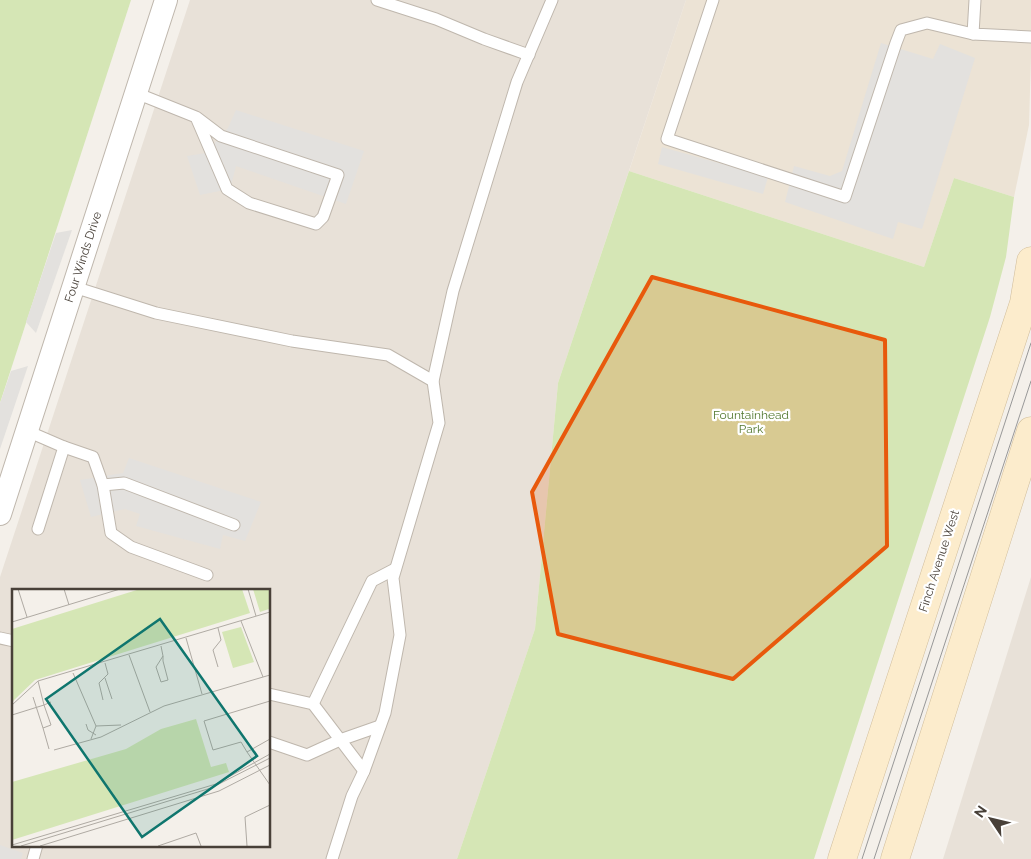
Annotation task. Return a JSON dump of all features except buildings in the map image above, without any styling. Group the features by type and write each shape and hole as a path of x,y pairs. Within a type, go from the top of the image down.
{"main road":[{"name":"Finch Avenue West","path":"842,859 1024,303 1031,261"},
{"path":"894,859 1031,431"}],"street":[{"name":"Four Winds Drive","path":"0,514 166,0"}],"lane":[{"path":"377,0 436,19 528,55"},
{"path":"332,859 352,796 364,771 385,713 400,635 393,578 439,423 433,381 453,291 516,82 552,0"},
{"path":"713,0 667,140 845,197 901,30 927,23 973,34 1031,37"},
{"path":"973,34 976,0"},
{"path":"136,93 196,117 221,136 338,175 323,217 316,224 249,203 227,190 196,117"},
{"path":"74,287 156,313 292,341 388,355 433,381"},
{"path":"27,431 93,457 103,485 111,533 131,547 207,574"},
{"path":"38,529 64,447"},
{"path":"103,485 124,482 234,525"},
{"path":"313,704 372,581 395,569"},
{"path":"270,694 313,704 364,771"},
{"path":"270,742 307,755 340,740 380,726"},
{"path":"33,859 36,846"}],"highlighted area":[{"path":"652,277 885,340 887,546 733,679 558,634 532,492"}],"shaded area":[{"path":"190,0 686,0 558,383 535,629 457,859 0,859 0,577"},
{"path":"686,0 1031,0 1029,125 1014,197 954,178 924,267 629,171"},
{"path":"881,43 933,59 940,44 975,58 922,229 898,222 893,239 785,202 794,166 830,176 842,171"},
{"path":"236,110 364,151 346,204 236,166 230,189 200,195 187,156 206,153 228,128"},
{"path":"662,147 768,177 763,194 658,164"},
{"path":"72,230 36,333 26,322 56,233"},
{"path":"28,366 0,449 0,403 11,371"},
{"path":"129,458 261,502 245,541 223,535 220,549 136,526 140,514 125,509 91,517 80,480 123,473"},
{"path":"1031,577 1031,859 943,859"},
{"path":"0,845 23,853 21,859 0,859"}],"green space":[{"path":"0,0 131,0 0,403"},
{"name":"Fountainhead Park","path":"629,171 924,267 954,178 1014,197 1006,257 990,317 814,859 457,859 535,629 558,383"}],"tram line":[{"path":"862,859 1031,343"},
{"path":"874,859 1031,381"}]}
